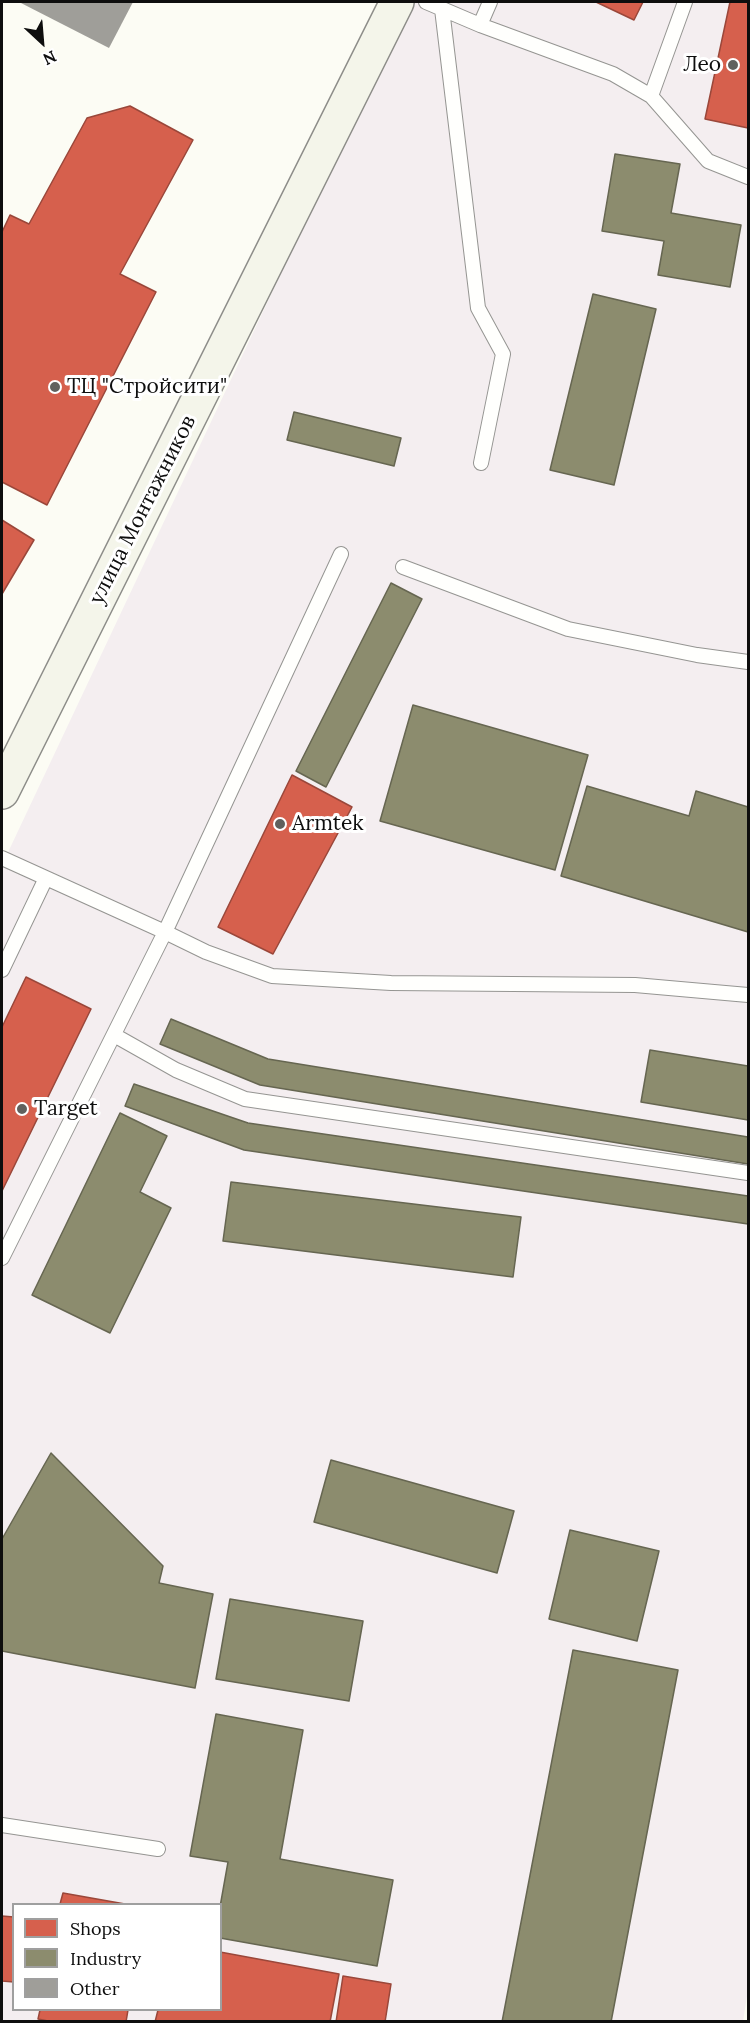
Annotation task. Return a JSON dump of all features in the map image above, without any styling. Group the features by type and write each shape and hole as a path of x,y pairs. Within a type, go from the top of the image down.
{"main road":[{"name":"улица Монтажников","path":"2,792 397,2"}],"lane":[{"path":"426,2 480,25 613,74 651,96 708,161 748,177"},
{"path":"480,25 490,2"},
{"path":"651,96 685,2"},
{"path":"442,9 478,308 503,354 481,463"},
{"path":"2,1258 165,932 341,554"},
{"path":"403,567 568,629 697,655 748,662"},
{"path":"2,858 206,952 272,976 391,983 635,985 748,995"},
{"path":"2,970 46,878"},
{"path":"114,1035 176,1070 245,1099 748,1173"},
{"path":"2,1825 158,1849"}],"shaded area":[{"path":"409,2 748,2 748,1990 743,2021 2,2022 2,865"}],"building: Shops":[{"path":"596,2 643,2 634,20"},
{"path":"730,2 748,2 748,128 705,119"},
{"name":"ТЦ \"Стройсити\"","path":"130,106 193,140 120,274 156,292 47,505 2,482 2,232 10,215 29,224 87,118"},
{"path":"2,520 34,540 2,594"},
{"path":"292,775 352,807 273,954 218,927"},
{"name":"Target","path":"26,977 91,1009 2,1191 2,1027"},
{"path":"63,1893 119,1903 60,1903"},
{"path":"2,1916 12,1917 12,1982 2,1981"},
{"path":"222,1952 339,1974 330,2022 155,2022 158,2011 222,2011"},
{"path":"343,1976 391,1984 385,2022 336,2022"},
{"path":"40,2011 128,2011 126,2022 53,2022 38,2019"}],"building: Industry":[{"path":"615,154 680,164 671,213 741,225 730,287 658,275 664,241 602,231"},
{"path":"593,294 656,309 614,485 550,470"},
{"path":"294,412 401,438 394,466 287,440"},
{"path":"391,583 422,599 326,787 296,771"},
{"path":"413,705 588,755 555,870 380,821"},
{"path":"587,786 689,816 696,791 748,807 748,932 561,876"},
{"path":"171,1019 268,1059 748,1137 748,1164 260,1085 160,1044"},
{"path":"650,1050 748,1066 748,1120 641,1102"},
{"path":"134,1084 248,1123 748,1196 748,1224 244,1150 125,1106"},
{"path":"120,1113 167,1136 140,1192 171,1208 110,1333 32,1295"},
{"path":"231,1182 521,1217 513,1277 223,1241"},
{"path":"51,1453 163,1566 159,1583 213,1594 195,1688 2,1651 2,1539"},
{"path":"331,1460 514,1511 497,1573 314,1522"},
{"path":"570,1530 659,1551 637,1641 549,1619"},
{"path":"230,1599 363,1621 349,1701 216,1679"},
{"path":"573,1650 678,1670 611,2022 502,2022"},
{"path":"216,1714 303,1730 280,1859 393,1880 377,1966 222,1938 221,1903 228,1862 190,1856"}],"building: Other":[{"path":"19,2 133,2 109,48"}],"place":[{"name":"Лео","path":"733,65"},
{"name":"ТЦ \"Стройсити\"","path":"55,387"},
{"name":"Armtek","path":"280,824"},
{"name":"Target","path":"22,1109"}]}
